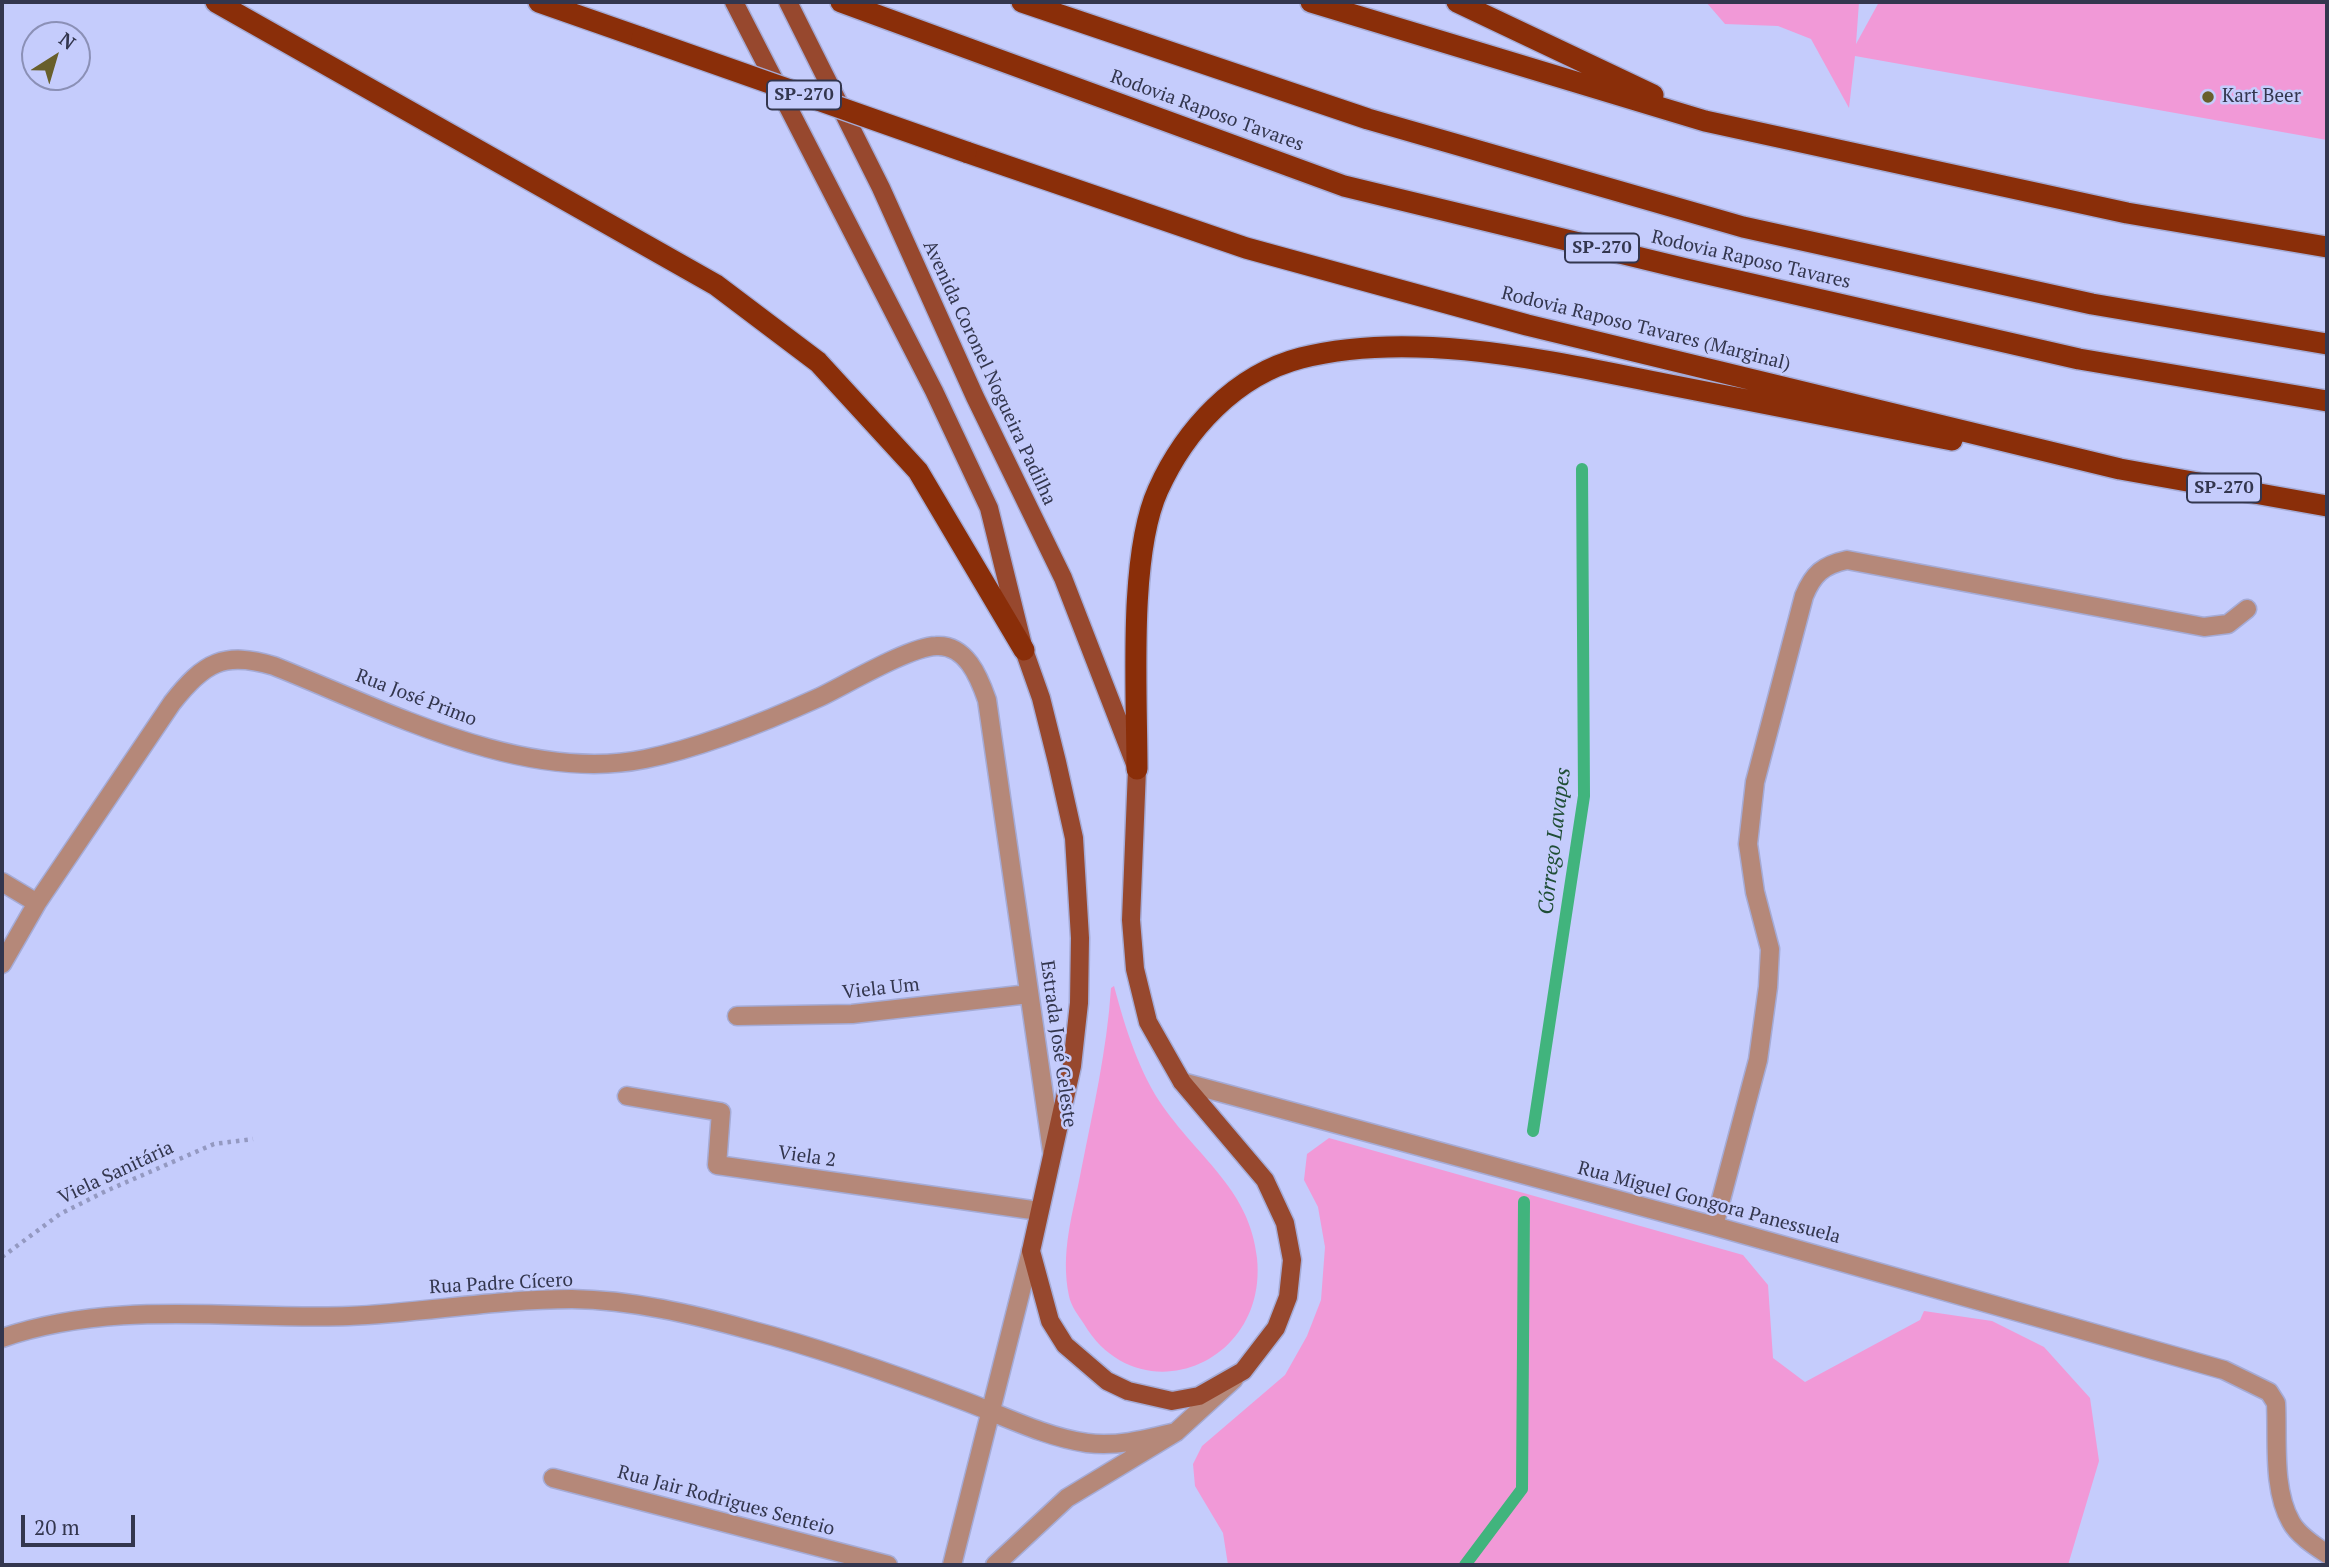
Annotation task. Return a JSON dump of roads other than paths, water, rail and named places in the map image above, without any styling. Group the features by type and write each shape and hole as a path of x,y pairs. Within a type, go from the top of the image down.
{"highway":[{"path":"216,2 716,285 818,362 918,471 1024,650"},
{"name":"Rodovia Raposo Tavares (Marginal)","path":"539,2 1246,248 1527,325 2120,469 2327,506"},
{"name":"Rodovia Raposo Tavares","path":"841,2 1344,186 1686,269 2079,359 2327,401"},
{"name":"Rodovia Raposo Tavares","path":"1022,2 1368,120 1743,227 2092,304 2327,344"},
{"path":"1311,2 1705,121 2127,213 2327,247"},
{"path":"1457,2 1705,121"},
{"path":"1137,769 1139,589 1145,533 1156,492 1177,454 1207,413 1238,388 1270,370 1300,358 1391,348 1442,349 1545,361 2120,469"}],"main road":[{"path":"734,2 934,391 989,508 1024,650"},
{"name":"Avenida Coronel Nogueira Padilha","path":"788,2 881,188 975,397 1063,578 1137,769"},
{"name":"Estrada José Celeste","path":"1024,650 1041,698 1074,838 1080,938 1079,1003 1072,1066 1053,1154"},
{"path":"1053,1154 1031,1251 1050,1321 1065,1345 1107,1381 1128,1391 1172,1401 1199,1396 1242,1371 1276,1328 1288,1297 1293,1260 1285,1223 1265,1180 1182,1082 1148,1022 1135,969 1131,920 1137,769"}],"street":[{"path":"1714,1226 1758,1060 1768,987 1770,949 1755,892 1748,844 1755,782 1804,596 1819,571 1830,563 1847,561 2204,627 2228,624 2246,609"},
{"name":"Rua José Primo","path":"2,964 37,903 189,681 208,666 231,657 250,658 274,666 504,753 586,766 646,759 731,733 817,698 914,653 937,646 955,650"},
{"name":"Estrada José Celeste","path":"955,650 969,661 987,700 1053,1154"},
{"path":"2,882 37,903"},
{"name":"Viela Um","path":"737,1016 852,1014 1029,994"},
{"name":"Rua Miguel Gongora Panessuela","path":"1182,1082 1714,1226 2224,1370 2269,1392 2276,1403 2284,1502 2291,1522 2313,1545 2327,1554"},
{"name":"Viela 2","path":"627,1097 721,1112 717,1165 1039,1211"},
{"path":"952,1565 1031,1251"},
{"name":"Rua Padre Cícero","path":"2,1338 38,1327 135,1314 199,1312 348,1316 573,1299 654,1307 751,1330 866,1364 989,1411"},
{"path":"995,1565 1067,1499 1176,1432 1206,1408 1242,1371"},
{"path":"989,1411 1066,1439 1090,1444 1135,1442 1176,1432"},
{"name":"Rua Jair Rodrigues Senteio","path":"552,1478 888,1565"}],"waterway":[{"name":"Córrego Lavapes","path":"1533,1131 1584,796 1582,469"},
{"name":"Córrego Lavapes","path":"1465,1565 1522,1489 1524,1202"}],"place":[{"name":"Kart Beer","path":"2208,97"}]}
